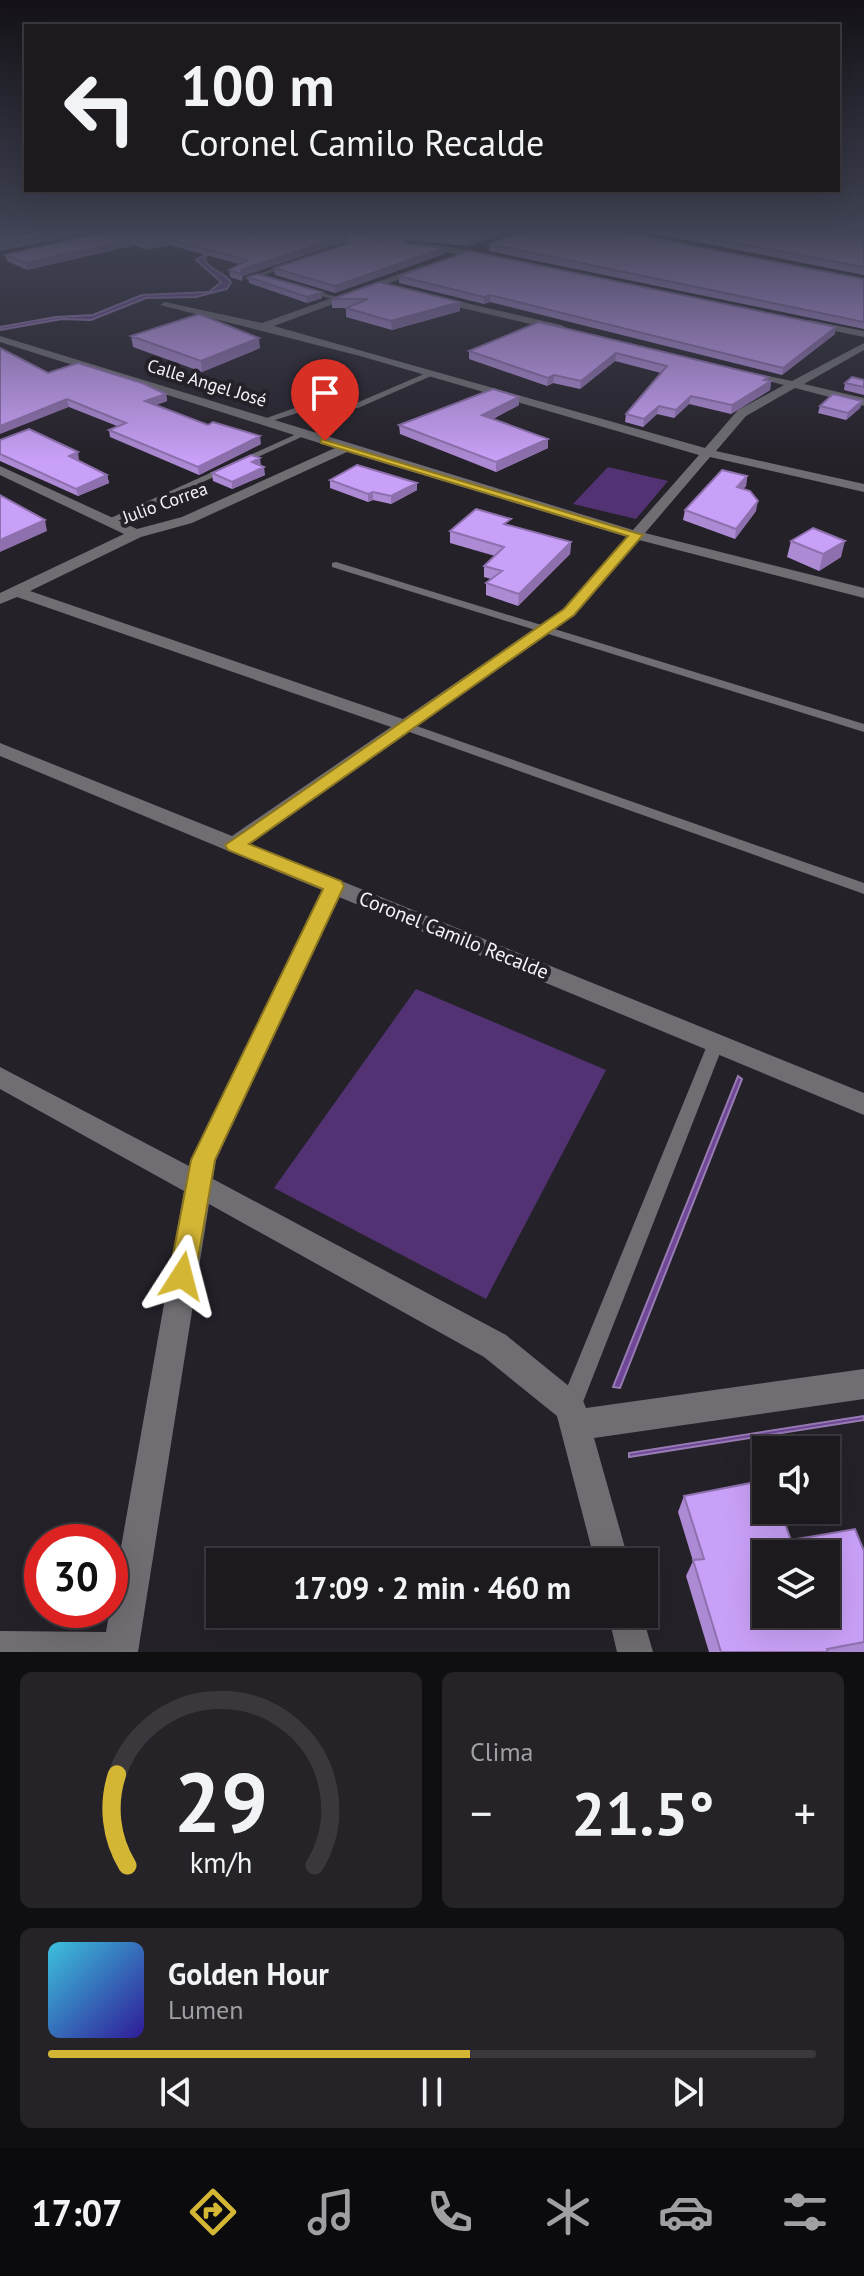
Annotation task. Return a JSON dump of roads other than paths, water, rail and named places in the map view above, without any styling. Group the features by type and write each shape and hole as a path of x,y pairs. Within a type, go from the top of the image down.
{"street":[{"path":"174,307 434,373 708,452 864,488"},
{"path":"262,327 316,307"},
{"path":"472,307 578,332"},
{"path":"803,321 864,334"},
{"name":"Calle Angel José","path":"0,339 636,535 864,593"},
{"path":"234,845 408,727 569,612 742,413 864,346"},
{"path":"732,369 864,402"},
{"name":"Julio Correa","path":"8,595 136,534 187,520 346,448"},
{"path":"3,474 136,534"},
{"path":"8,595 408,727"},
{"name":"Coronel Camilo Recalde","path":"0,749 862,1101"},
{"path":"0,1649 120,1651 198,1183 213,1137 334,886"},
{"path":"0,1077 495,1346 527,1369 574,1416 608,1548"},
{"path":"574,1416 864,1384"},
{"path":"629,1628 635,1652"}],"lane":[{"path":"265,420 303,408 355,406 434,373"},
{"path":"109,521 304,434"},
{"path":"336,565 864,728"},
{"path":"408,727 864,889"},
{"path":"574,1416 716,1043"}]}
